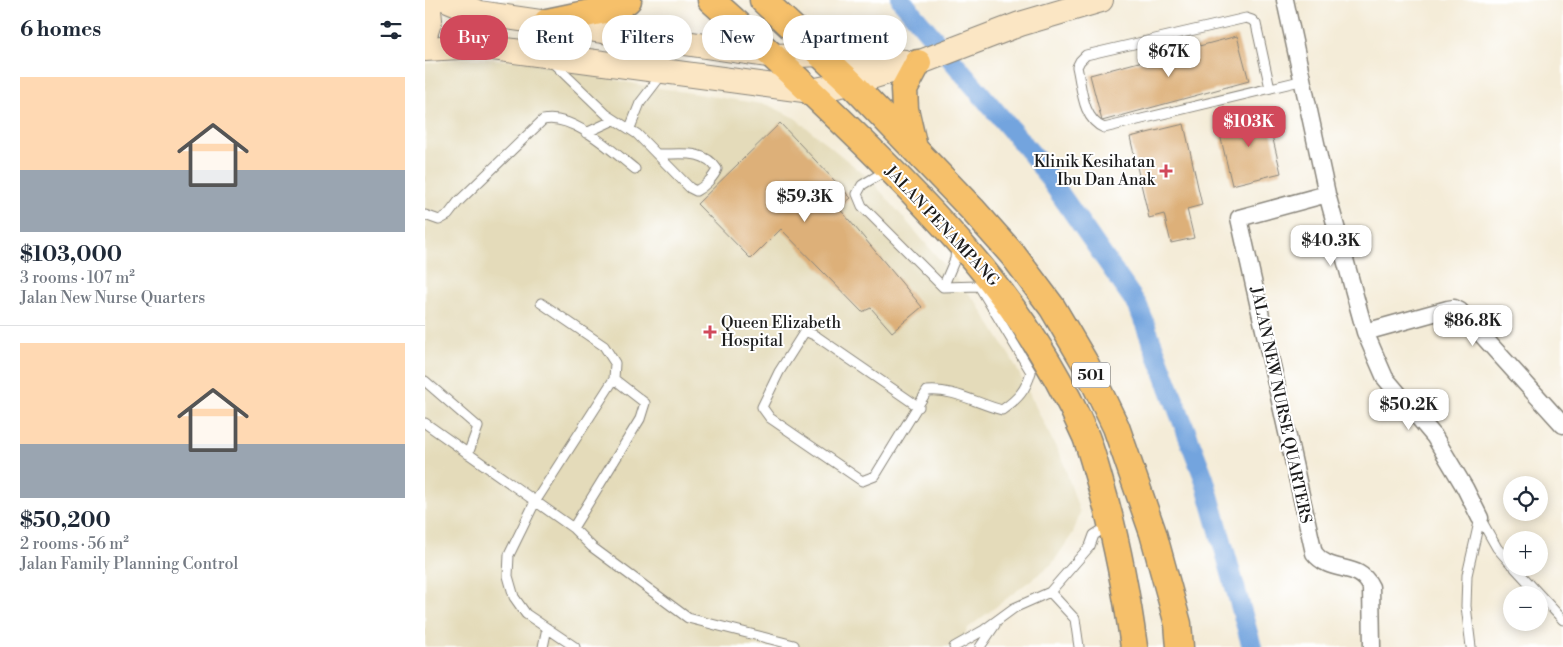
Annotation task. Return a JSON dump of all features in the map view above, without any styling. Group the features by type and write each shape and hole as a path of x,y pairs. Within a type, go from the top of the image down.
{"main road":[{"path":"581,15 619,7 628,0"},
{"name":"JALAN PENAMPANG","path":"711,0 775,56 957,238 1004,295 1044,356 1065,393 1087,439 1113,523 1125,578 1134,647"},
{"name":"JALAN PENAMPANG","path":"763,0 783,18"},
{"name":"JALAN PENAMPANG","path":"828,60 915,149 1013,255 1052,307 1085,363 1116,426 1153,533 1177,624 1180,647"},
{"path":"915,149 905,109 904,89 918,63"},
{"path":"1087,439 1092,429 1100,424 1108,421 1116,426"}],"street":[{"path":"425,35 430,20 428,0"},
{"path":"448,0 479,13 518,18"},
{"path":"585,60 811,91 851,83 918,63 1068,4 1101,0"},
{"path":"1285,0 1301,81 1327,194 1365,332 1385,378 1434,436 1454,468 1480,518"},
{"path":"692,44 783,56"},
{"path":"425,49 477,46 518,51"},
{"path":"633,60 633,66"},
{"path":"886,60 918,63"},
{"name":"JALAN NEW NURSE QUARTERS","path":"1327,194 1239,218 1314,553 1327,566 1353,570 1367,579 1371,586 1372,647"},
{"path":"1365,332 1454,308 1460,311 1563,424"}],"lane":[{"path":"1270,88 1256,24 1246,18 1086,55 1077,67 1089,115 1095,124 1104,128 1301,81"},
{"path":"550,60 614,120 630,128 693,190 700,189 716,173 717,169 701,155 691,153 657,154"},
{"path":"630,128 640,103 665,71"},
{"path":"425,214 439,220 448,215 458,202 543,120 551,118 568,122 635,169"},
{"path":"586,133 614,120"},
{"path":"889,168 862,185 857,194 862,206 943,287 979,286 1031,372 1027,388 1016,401 1002,410 981,405 941,389 927,391 919,407 875,476 862,481 770,418 762,407 779,372 805,331 817,336 919,407"},
{"path":"943,287 955,259 957,238"},
{"path":"541,303 604,346 615,363 614,379 535,502 509,555 508,576 514,597 526,614 575,647"},
{"path":"573,528 640,420 645,404 614,379"},
{"path":"425,381 478,426 468,454"},
{"path":"425,423 573,528 592,546 688,618 794,644"},
{"path":"1480,518 1503,555"},
{"path":"1471,647 1465,606 1467,575 1480,518"},
{"path":"954,647 1014,608 1050,592 1090,546 1095,535 1113,523"},
{"path":"1522,576 1563,620"},
{"path":"1050,592 1075,619 1079,647"},
{"path":"980,647 998,620"},
{"path":"543,647 547,628"}],"shaded area":[{"name":"Queen Elizabeth Hospital","path":"450,60 529,61 640,85 768,105 795,118 871,180 977,303 1013,361 1063,462 1080,513 1073,533 1052,564 968,628 959,647 425,647 425,64"}],"building":[{"path":"1237,36 1249,81 1102,121 1090,75"},
{"path":"1266,110 1281,173 1232,185 1217,122"},
{"path":"780,123 851,198 839,208 922,307 892,332 871,308 862,312 781,229 751,259 697,204"},
{"name":"Klinik Kesihatan Ibu Dan Anak","path":"1184,124 1202,205 1187,209 1194,238 1171,243 1164,214 1149,218 1130,137"}],"waterway":[{"path":"901,0 1035,158 1138,306 1204,478 1252,647"}],"place":[{"name":"Klinik Kesihatan Ibu Dan Anak","path":"1166,171"},
{"name":"Queen Elizabeth Hospital","path":"710,332"}]}
